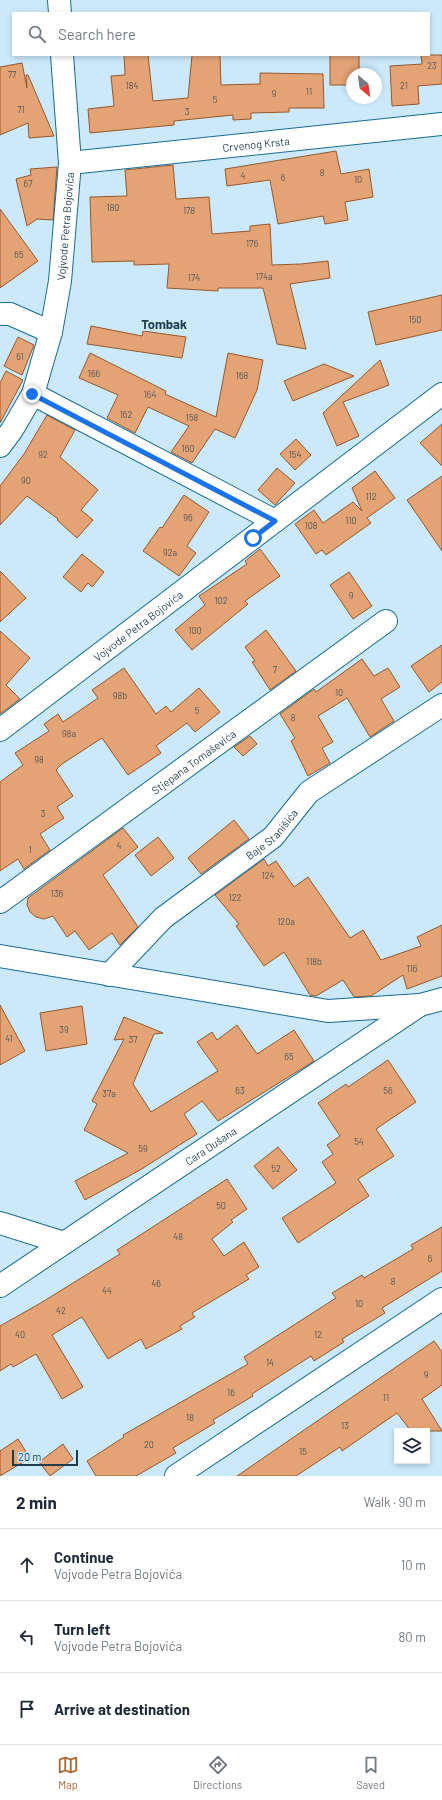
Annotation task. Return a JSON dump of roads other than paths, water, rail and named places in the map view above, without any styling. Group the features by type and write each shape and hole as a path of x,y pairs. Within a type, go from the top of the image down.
{"street":[{"path":"59,0 60,12"},
{"name":"Vojvode Petra Bojovića","path":"0,446 12,430 32,394 51,332 60,281 70,163 62,56"},
{"name":"Crvenog Krsta","path":"70,163 442,124"},
{"path":"0,314 10,314 51,332"},
{"path":"32,394 275,521"},
{"name":"Vojvode Petra Bojovića","path":"0,730 442,394"},
{"name":"Stjepana Tomaševića","path":"0,902 386,621"},
{"name":"Baje Stanišića","path":"108,975 162,918 273,837 309,792 442,705"},
{"path":"0,956 108,975 328,1010 420,1005 442,999"},
{"name":"Cara Dušana","path":"0,1286 420,1005"},
{"path":"0,1223 64,1243"},
{"path":"176,1476 442,1299"}],"district":[{"name":"Tombak","path":"164,324"}]}
